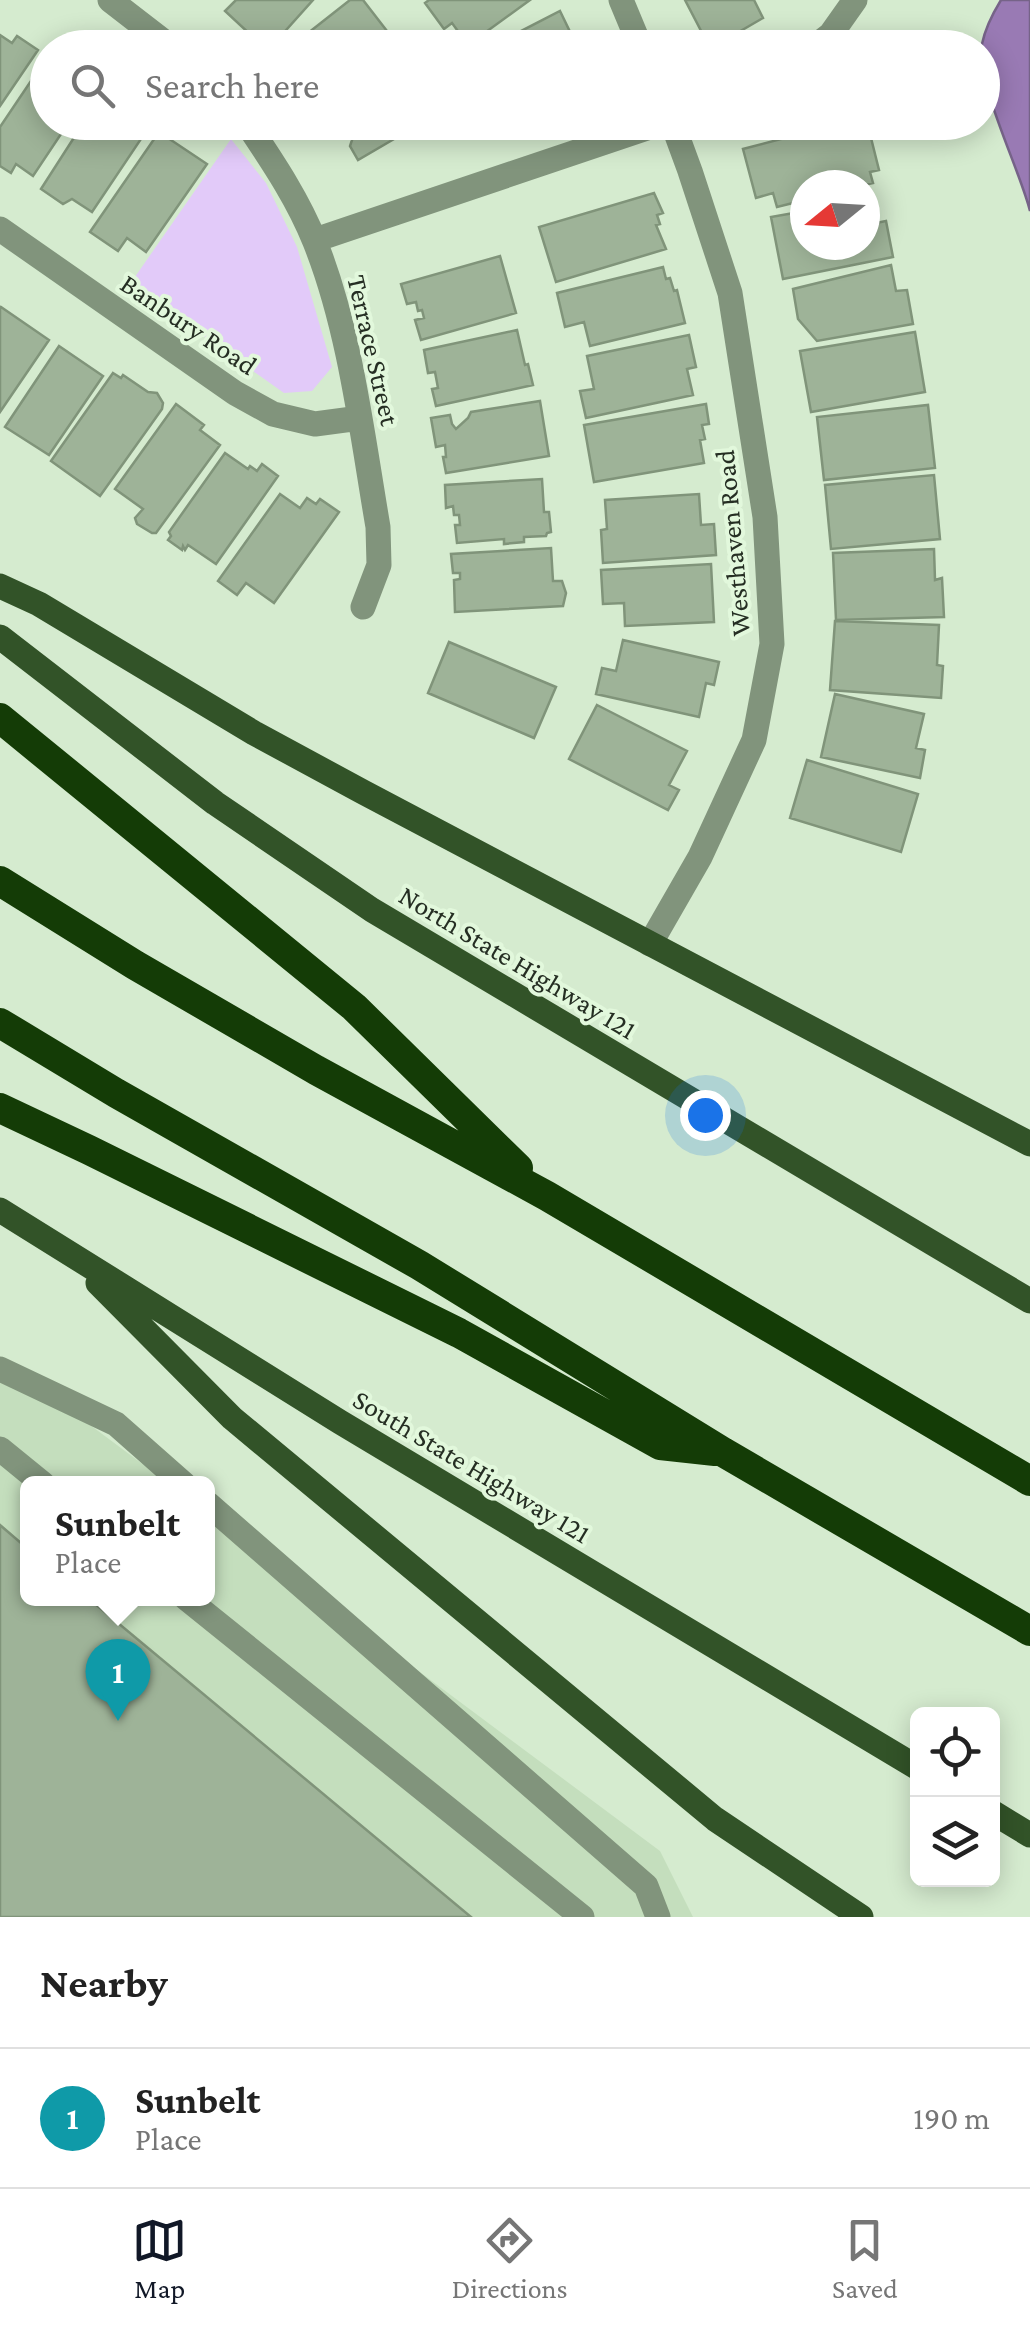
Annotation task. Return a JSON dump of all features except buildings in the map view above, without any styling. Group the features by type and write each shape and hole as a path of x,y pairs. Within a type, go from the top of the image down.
{"highway":[{"path":"0,718 354,1007 546,1196"},
{"path":"0,882 135,965 546,1196 1027,1480"},
{"path":"0,1023 419,1265 723,1452 1027,1630"},
{"path":"0,1108 459,1332 660,1445 723,1452"}],"main road":[{"path":"0,586 39,604 254,733 1030,1144"},
{"name":"North State Highway 121","path":"0,637 215,803 372,910 1028,1299"},
{"name":"South State Highway 121","path":"0,1210 325,1412 910,1763"},
{"path":"70,1255 232,1418 715,1819 862,1917"},
{"path":"1000,1817 1027,1833"}],"street":[{"path":"110,0 149,30"},
{"path":"621,0 634,30"},
{"path":"835,30 855,0"},
{"name":"Terrace Street","path":"258,140 284,178 315,240 336,303 378,527 379,564 364,607"},
{"path":"315,240 614,140"},
{"name":"Westhaven Road","path":"650,944 700,857 754,740 772,644 765,517 730,292 676,140"},
{"name":"Banbury Road","path":"0,230 234,393 273,414 315,424 360,418"},
{"path":"0,1369 116,1424 175,1476"},
{"path":"0,1448 34,1476"},
{"path":"215,1510 646,1886 658,1917"},
{"path":"196,1606 582,1917"}],"shaded area":[{"path":"1001,0 1030,0 1030,211 1000,125 1000,30 986,30"},
{"path":"232,140 266,183 297,247 332,367 312,391 284,393 130,284"},
{"path":"0,1358 159,1476 20,1476 20,1606 215,1606 215,1519 660,1851 693,1917 0,1917"}],"place":[{"name":"Sunbelt","path":"118,1721"}]}
